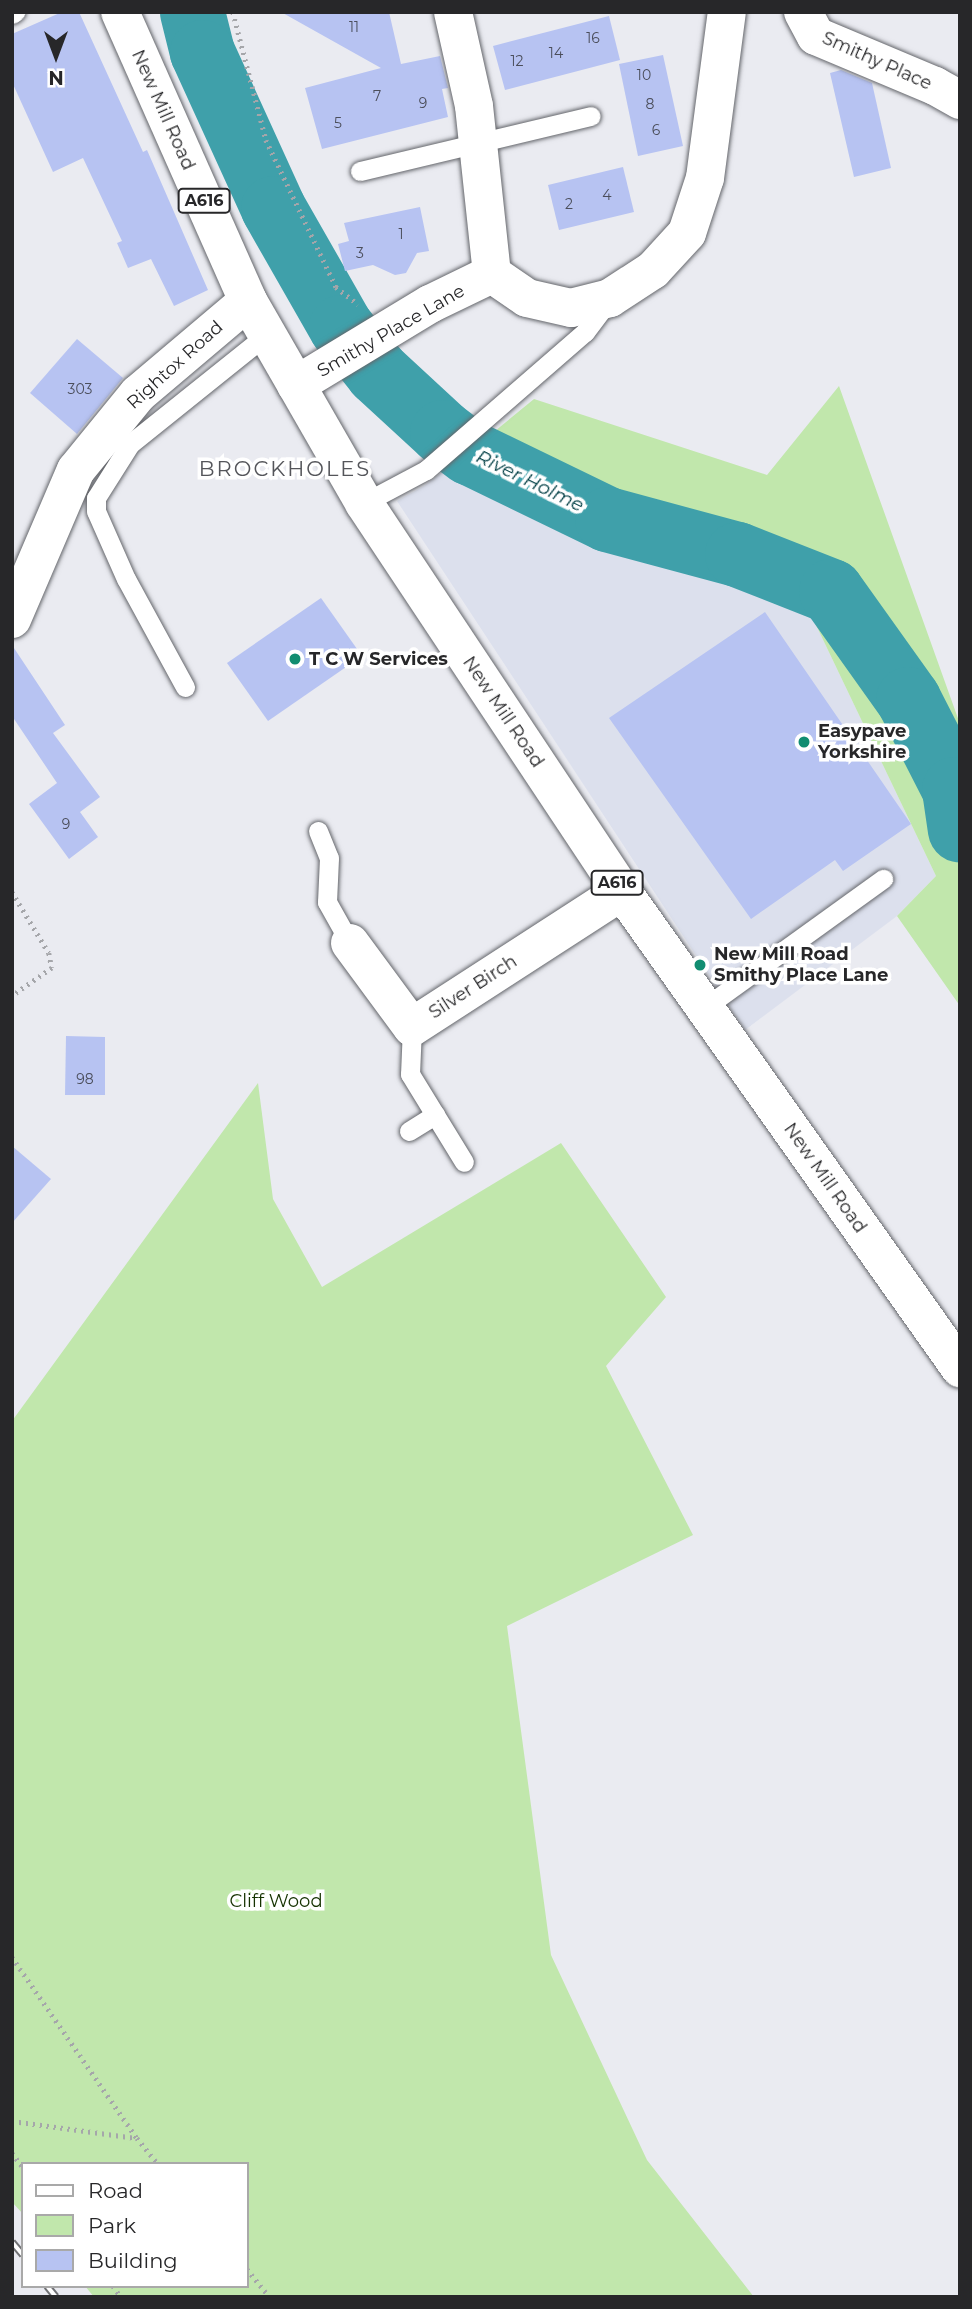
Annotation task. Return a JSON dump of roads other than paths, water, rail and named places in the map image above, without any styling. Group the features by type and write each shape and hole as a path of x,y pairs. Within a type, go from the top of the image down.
{"street":[{"name":"New Mill Road","path":"120,12 248,301 266,335 312,377 364,503 622,891 960,1368"},
{"path":"453,12 474,106 492,274 527,298 571,308 610,298 653,270 687,233 705,178 727,12"},
{"name":"Smithy Place","path":"803,12 816,36 935,86 960,100"},
{"name":"Smithy Place Lane","path":"312,377 388,329 492,274"},
{"name":"Rightox Road","path":"12,619 76,470 138,394 248,301"},
{"name":"Silver Birch","path":"350,943 412,1027 622,891"}],"lane":[{"path":"360,171 591,116"},
{"path":"364,503 426,470 488,419 585,332 610,298"},
{"path":"185,687 126,579 96,511 96,498 130,444 266,335"},
{"path":"318,831 329,858 327,902 350,943"},
{"path":"704,1008 883,879"},
{"path":"412,1027 410,1074 464,1162"},
{"path":"409,1131 435,1115"}],"waterway":[{"name":"River Holme","path":"192,12 202,52 273,208 341,327 377,372 442,432 469,452 607,519 737,554 831,591 908,699 954,789 960,830"}],"railway":[{"path":"12,2242 21,2253"},
{"path":"49,2288 56,2297"}],"place":[{"name":"T C W Services","path":"295,659"},
{"name":"Easypave Yorkshire","path":"804,742"},
{"name":"New Mill Road Smithy Place Lane","path":"700,965"}],"district":[{"name":"BROCKHOLES","path":"285,469"}],"park label":[{"name":"Cliff Wood","path":"276,1901"}]}
